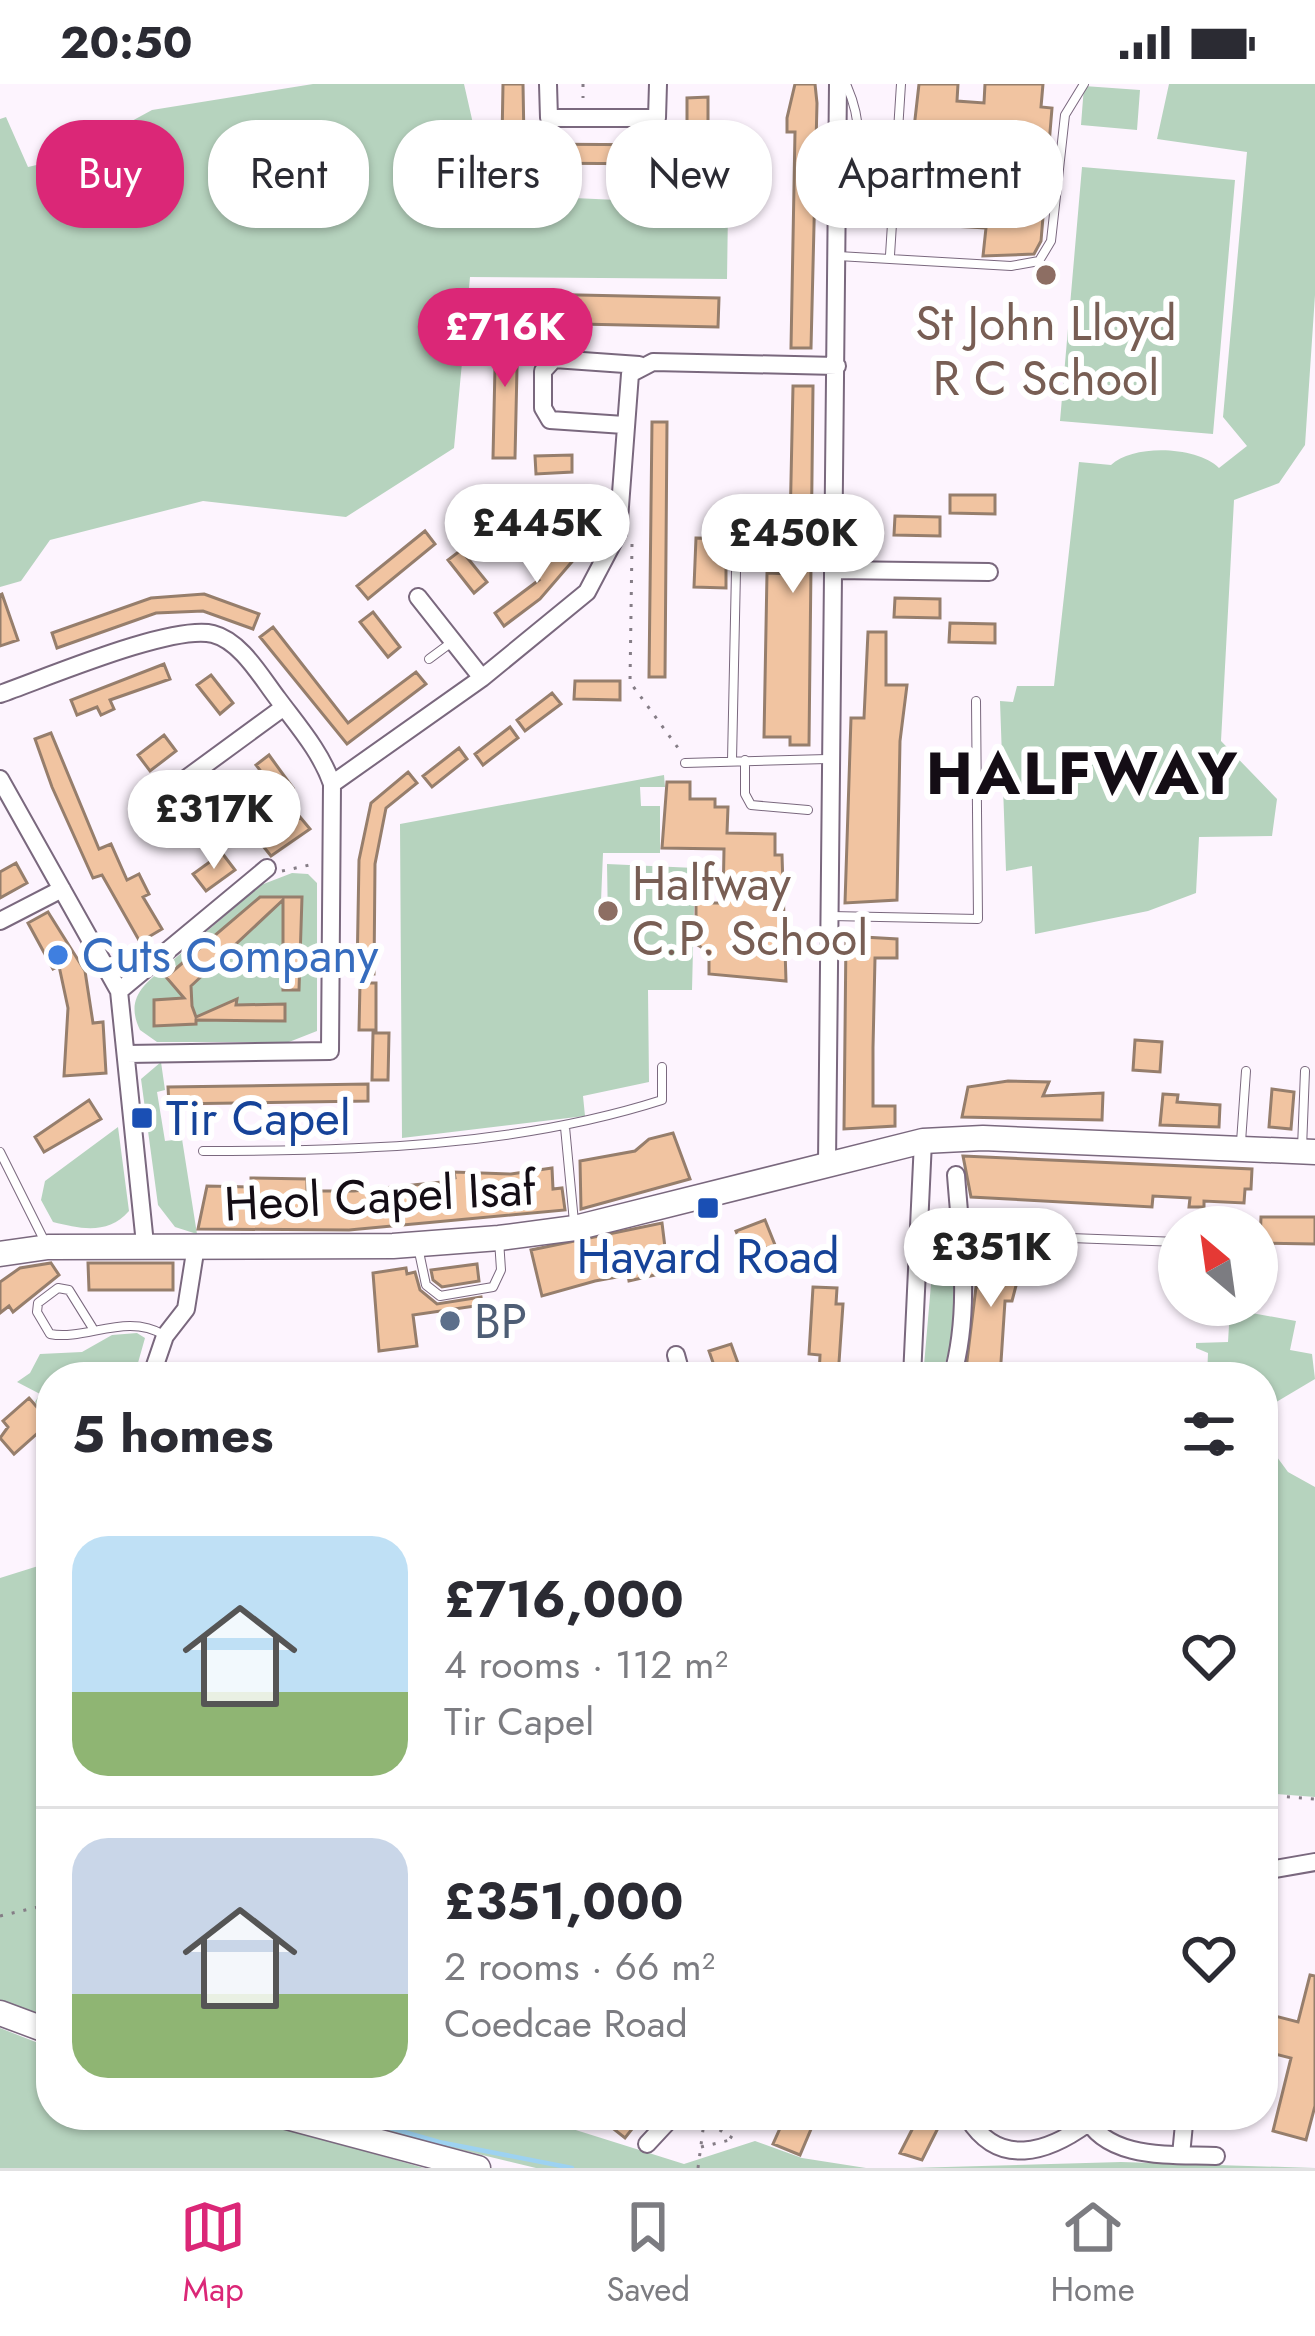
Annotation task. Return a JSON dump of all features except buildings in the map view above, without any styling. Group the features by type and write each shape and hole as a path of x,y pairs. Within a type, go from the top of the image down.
{"street":[{"path":"548,84 549,118 656,118 658,84"},
{"path":"827,1163 836,256 842,84"},
{"path":"624,425 550,420 543,408 543,371 554,358 639,365 837,366"},
{"path":"332,784 556,621 603,568 623,501 626,387 639,365"},
{"path":"835,570 989,572"},
{"path":"418,597 482,678"},
{"path":"0,694 193,632 216,634 239,650 325,764 332,784 330,1051 127,1054"},
{"path":"176,786 284,707"},
{"path":"0,779 119,991 145,1244"},
{"path":"119,991 274,870"},
{"path":"0,921 62,889"},
{"path":"913,1362 923,1141"},
{"name":"Heol Capel Isaf","path":"0,1254 48,1247 417,1246 499,1238 575,1228 923,1141 1308,1152"},
{"path":"955,1362 961,1327 954,1234 956,1175"},
{"path":"156,1362 165,1336 186,1309 196,1246"},
{"path":"676,1354 678,1362"},
{"path":"1278,1870 1313,1869"},
{"path":"0,2013 36,2026"},
{"path":"335,2130 478,2168"},
{"path":"647,2144 660,2130"},
{"path":"970,2130 972,2142 1006,2151 1037,2152 1070,2130"},
{"path":"1099,2130 1109,2140 1142,2153 1216,2156"},
{"path":"1181,2155 1184,2130"}],"lane":[{"path":"890,255 901,84"},
{"path":"836,256 890,255 1011,266 1040,261 1052,241 1065,116 1084,84"},
{"path":"732,760 736,571"},
{"path":"429,659 453,641"},
{"path":"830,916 978,919 976,701"},
{"path":"684,759 832,759"},
{"path":"745,760 745,794 752,805 808,810"},
{"path":"203,1150 306,1151 565,1127 662,1100 662,1067"},
{"path":"1240,1149 1246,1071"},
{"path":"1305,1071 1308,1152"},
{"path":"565,1127 575,1228"},
{"path":"0,1152 48,1247"},
{"path":"954,1234 1158,1241"},
{"path":"417,1246 426,1285 440,1296 493,1287 501,1270 499,1238"},
{"path":"92,1327 69,1290 58,1288 38,1303 37,1312 50,1334 92,1327 150,1327 165,1336"}],"path":[{"path":"632,531 630,682 684,759"},
{"path":"274,870 330,863"},
{"path":"1278,1796 1315,1799"},
{"path":"0,1916 36,1908"},
{"path":"698,2168 703,2130"},
{"path":"701,2147 734,2139 720,2130"}],"green space":[{"path":"313,84 464,84 472,120 393,120 393,228 582,228 582,198 606,199 606,228 728,228 727,279 470,277 454,448 346,517 203,501 50,540 21,581 0,587 0,119 6,117 28,167 36,165 36,228 184,228 184,120 134,120 152,110"},
{"path":"1169,84 1315,84 1315,295 1305,445 1279,483 1234,500 1221,741 1277,799 1272,836 1199,837 1196,893 1148,911 1035,934 1032,866 1006,871 1000,701 1013,702 1017,686 1054,686 1079,462 1111,465 1134,454 1165,450 1196,455 1219,468 1247,446 1223,417 1247,152 1157,139"},
{"path":"1084,86 1140,90 1137,130 1081,125"},
{"path":"1082,167 1235,180 1213,434 1060,421"},
{"name":"Halfway C.P. School","path":"664,775 665,787 640,787 641,806 660,806 660,853 603,853 600,925 608,924 607,864 695,868 692,990 648,990 649,1082 583,1096 585,1116 402,1138 400,824"},
{"path":"292,873 308,874 317,883 317,1031 289,1042 157,1042 140,1030 134,1010 144,986 166,966 171,972 166,977 176,987 185,978 172,961 261,885","holes":["191,999 196,1024 154,1026 155,1000"]},
{"path":"161,1062 165,1090 157,1092 165,1141 182,1139 197,1234 175,1227 158,1205 141,1079"},
{"path":"118,1127 129,1211 103,1227 53,1222 41,1200 45,1181"},
{"path":"935,1238 949,1241 953,1327 946,1362 924,1362"},
{"path":"1278,1318 1296,1321 1290,1350 1312,1354 1315,1379 1278,1401 1278,1362 1208,1362 1208,1353 1196,1348 1196,1343 1228,1342 1229,1326 1278,1326"},
{"path":"137,1333 145,1338 138,1362 36,1362 36,1392 17,1382 30,1373 40,1354 82,1352 112,1335"},
{"path":"1278,1458 1288,1472 1315,1487 1315,1797 1278,1794"},
{"path":"36,1567 36,2015 0,2002 0,1578"},
{"path":"0,2028 36,2042 36,2130 291,2130 424,2168 0,2168"},
{"path":"380,2130 576,2130 684,2164 755,2141 802,2158 866,2168 536,2168"},
{"path":"1121,2162 1315,2168 909,2168"}],"waterway":[{"path":"397,2130 572,2168"}],"place":[{"name":"St John Lloyd R C School","path":"1046,275"},
{"name":"Halfway C.P. School","path":"608,911"},
{"name":"Cuts Company","path":"58,955"},
{"name":"Tir Capel","path":"142,1118"},
{"name":"Havard Road","path":"708,1208"},
{"name":"BP","path":"450,1321"}],"district":[{"name":"HALFWAY","path":"1083,773"}]}
